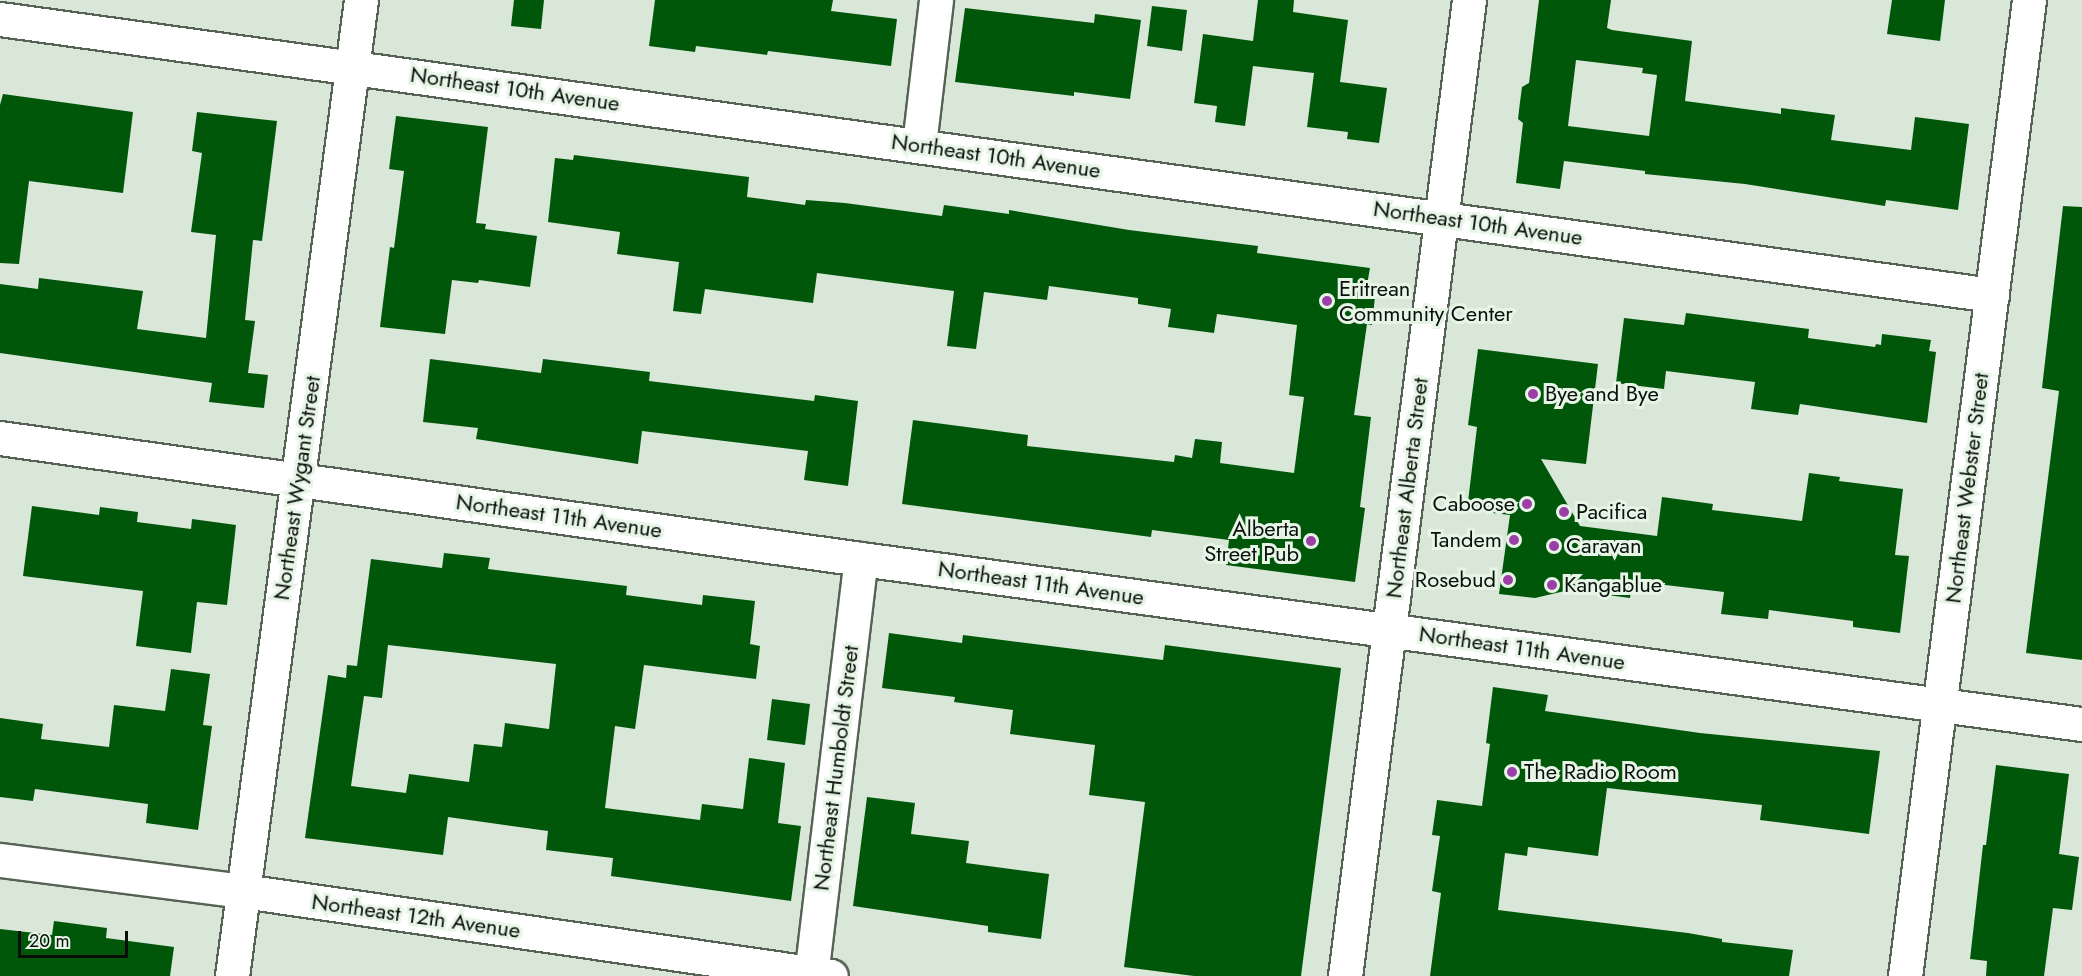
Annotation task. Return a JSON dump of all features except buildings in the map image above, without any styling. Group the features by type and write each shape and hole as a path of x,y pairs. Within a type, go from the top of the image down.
{"street":[{"name":"Northeast Wygant Street","path":"232,976 361,0"},
{"path":"919,145 936,0"},
{"name":"Northeast Alberta Street","path":"1345,976 1469,0"},
{"name":"Northeast Webster Street","path":"1905,976 2030,0"},
{"name":"Northeast 10th Avenue","path":"0,20 1992,294"},
{"name":"Northeast 11th Avenue","path":"0,438 298,478 861,559 2082,724"},
{"name":"Northeast Humboldt Street","path":"818,975 861,559"},
{"name":"Northeast 12th Avenue","path":"0,860 243,891 818,975"}],"place":[{"name":"Eritrean Community Center","path":"1327,301"},
{"name":"Bye and Bye","path":"1533,394"},
{"name":"Caboose","path":"1527,504"},
{"name":"Pacifica","path":"1564,512"},
{"name":"Tandem","path":"1514,540"},
{"name":"Alberta Street Pub","path":"1311,541"},
{"name":"Caravan","path":"1554,546"},
{"name":"Rosebud","path":"1508,580"},
{"name":"Kangablue","path":"1552,585"},
{"name":"The Radio Room","path":"1512,772"}]}
